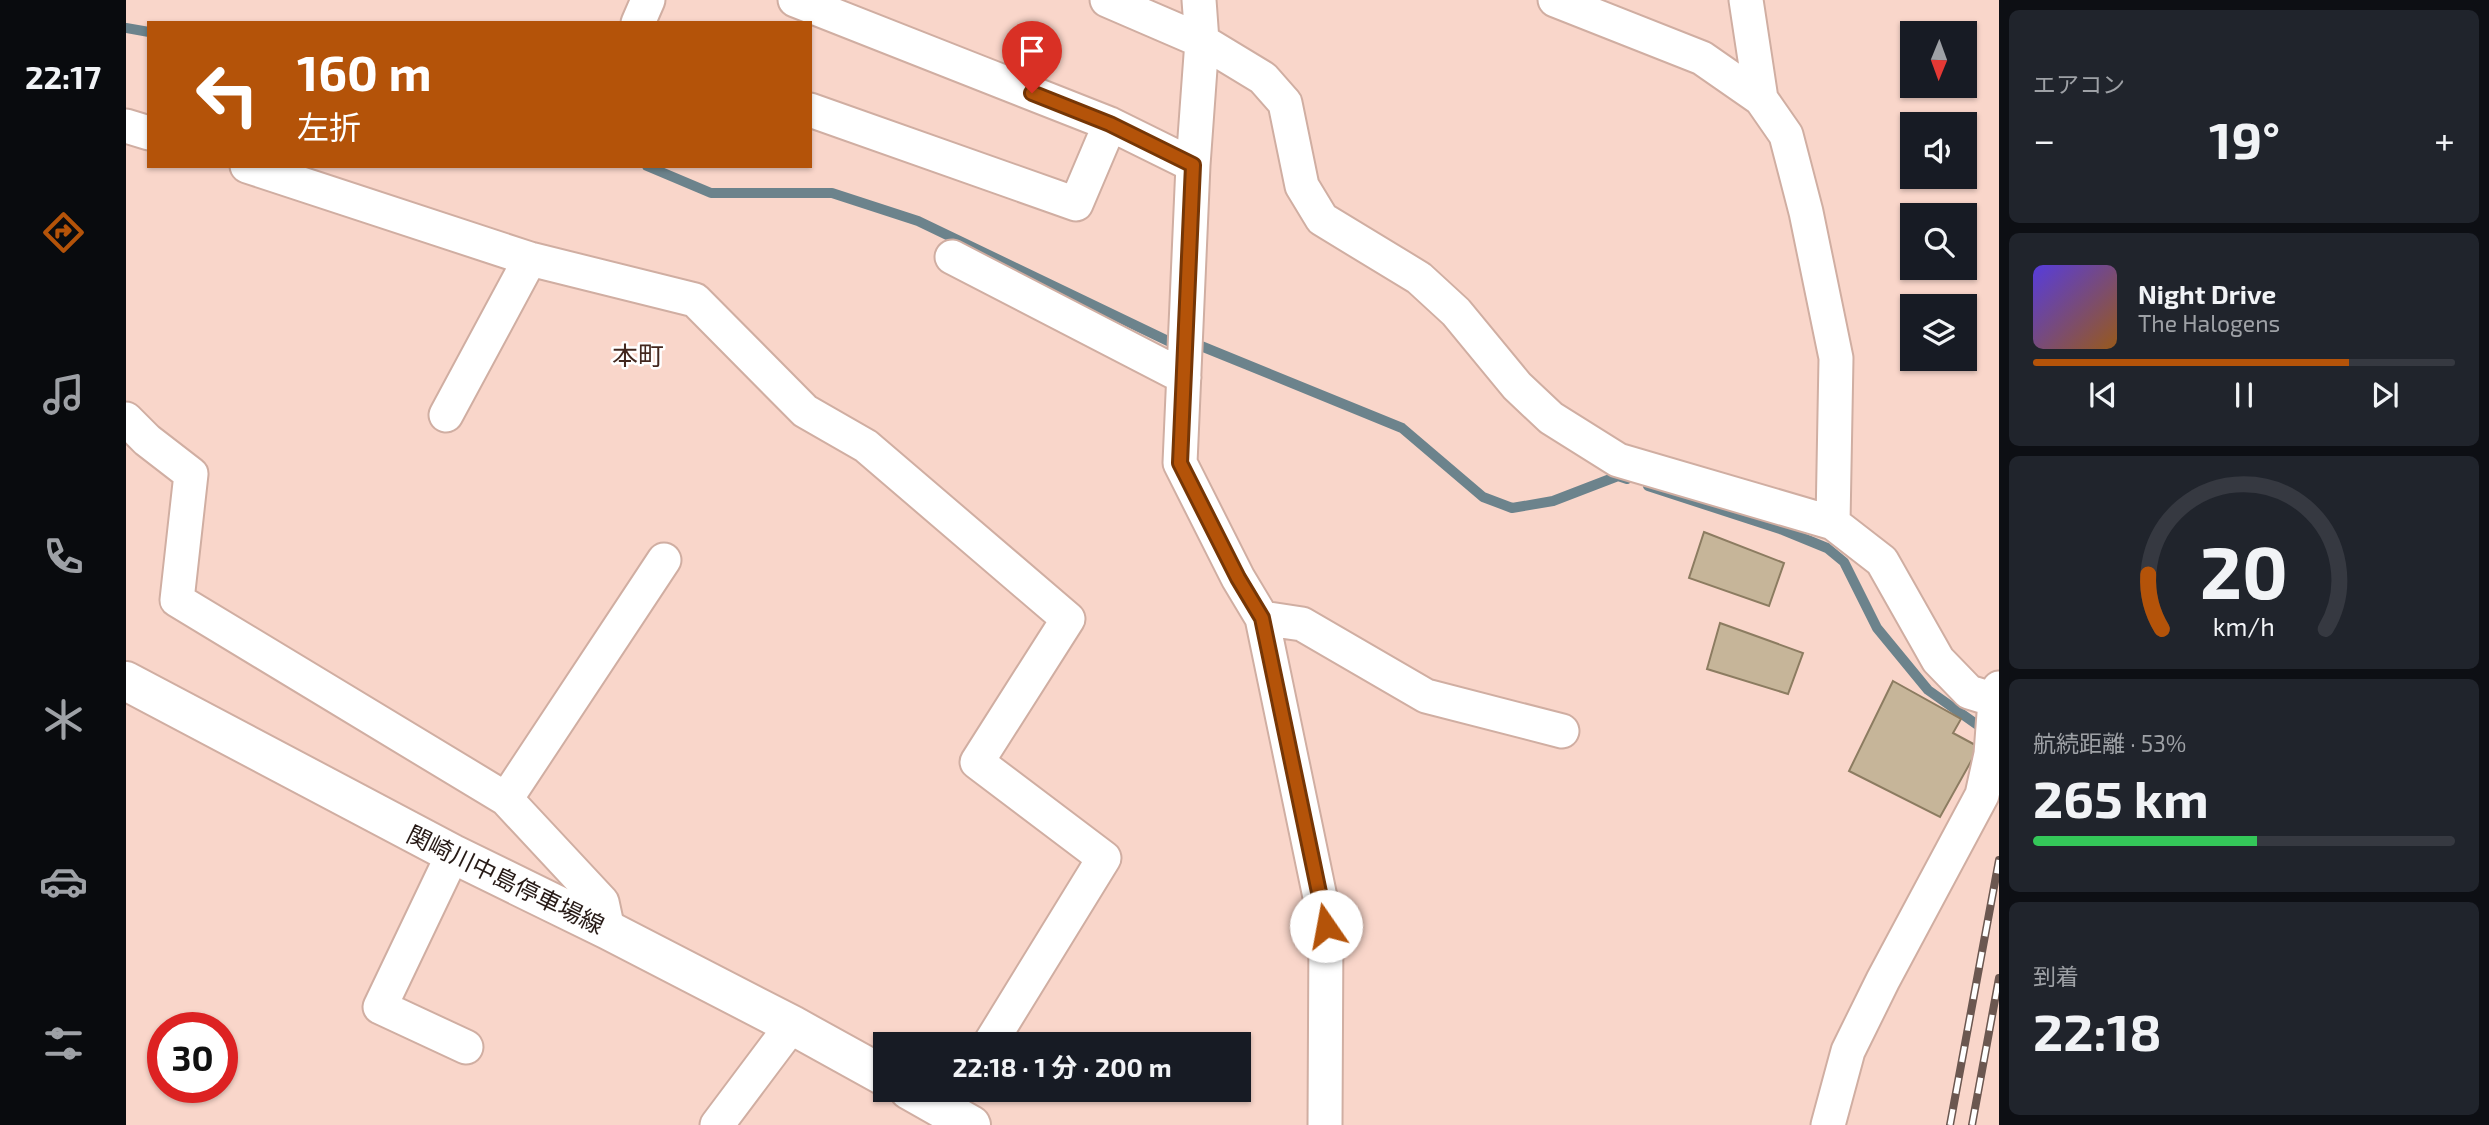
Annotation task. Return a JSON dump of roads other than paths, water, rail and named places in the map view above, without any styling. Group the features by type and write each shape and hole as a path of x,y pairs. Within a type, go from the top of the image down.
{"main road":[{"name":"関崎川中島停車場線","path":"126,681 453,854 608,930 873,1070"},
{"path":"941,1102 960,1109"}],"street":[{"path":"639,21 648,0"},
{"path":"795,0 1110,124 1193,165"},
{"path":"1107,0 1202,41 1262,78 1285,103 1302,186 1322,219 1419,278 1456,312 1517,386 1551,418 1618,460 1833,523 1882,561 1938,660 1969,692 1996,702 1991,754 1982,795 1848,1051 1828,1125"},
{"path":"1199,0 1202,41 1193,165 1180,463 1238,578 1262,618 1326,926 1325,1125"},
{"path":"1555,0 1702,58 1761,99 1786,135 1806,212 1836,358 1833,523"},
{"path":"1746,0 1761,99"},
{"path":"812,111 1076,204 1110,124"},
{"path":"126,125 147,132"},
{"path":"253,168 530,259 695,300 805,411 866,446 1068,619 977,762 1104,858 997,1032"},
{"path":"952,257 1184,377"},
{"path":"446,415 530,259"},
{"path":"126,419 147,440 191,474 177,600 506,799 603,902 608,930"},
{"path":"506,799 664,560"},
{"path":"1262,618 1302,624 1426,696 1562,731"},
{"path":"453,854 380,1007 466,1047"},
{"path":"717,1125 792,1025"}],"waterway":[{"path":"126,28 147,32"},
{"path":"652,168 711,193 832,193 918,221 1168,341"},
{"path":"1201,346 1402,428 1483,497 1512,508 1553,501 1618,476 1627,479"},
{"path":"1648,486 1783,530 1827,548 1844,562 1877,628 1928,690 1986,731"}],"railway":[{"path":"1950,1125 1999,860"},
{"path":"1972,1125 1999,978"}],"district":[{"name":"本町","path":"638,354"}]}
